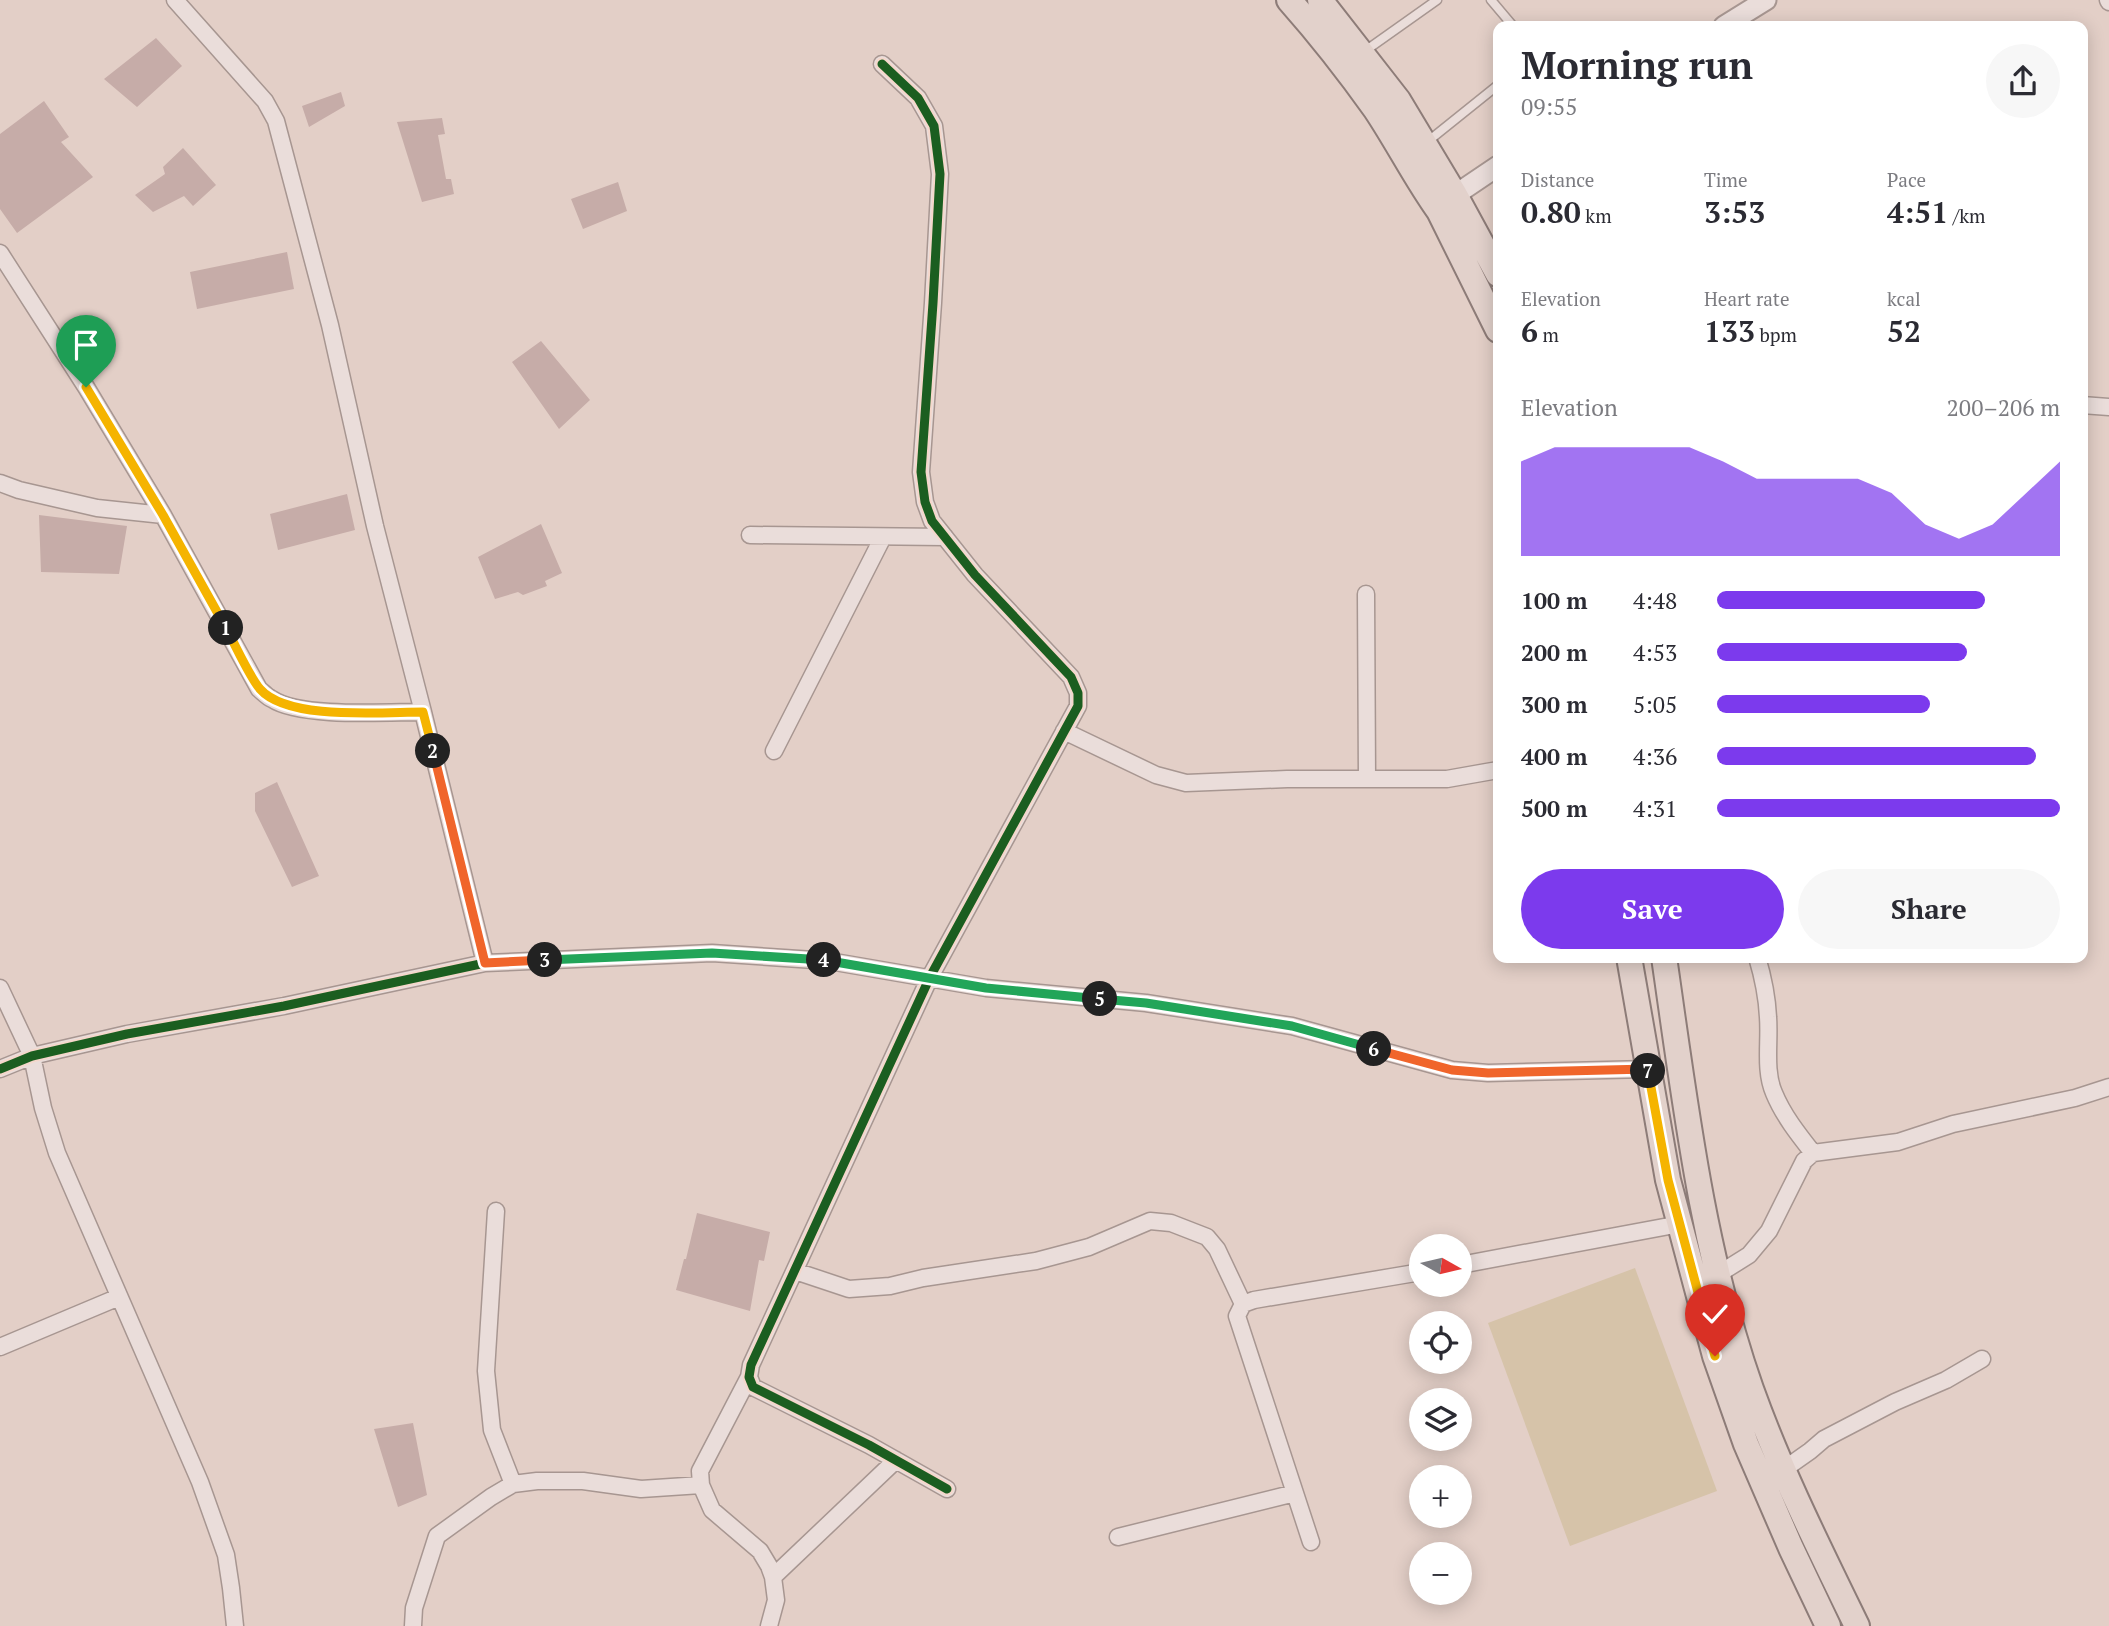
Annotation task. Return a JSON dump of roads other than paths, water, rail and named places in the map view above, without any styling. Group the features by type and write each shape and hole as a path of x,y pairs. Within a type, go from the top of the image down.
{"main road":[{"path":"1289,0 1376,111 1414,170 1439,211 1493,320"},
{"path":"1320,0 1398,100 1493,265"},
{"path":"1630,963 1668,1180 1715,1356 1746,1444 1828,1626"},
{"path":"1665,963 1685,1107 1717,1275 1751,1388 1783,1470 1857,1626"}],"street":[{"path":"175,0 265,101 276,121 330,325 375,526 485,963"},
{"path":"1732,21 1766,0"},
{"path":"769,1626 776,1600 773,1577 760,1552 712,1510 701,1485 699,1471 749,1377 751,1365 930,977 1078,706 1078,693 1071,677 975,575 932,521 925,502 921,472 940,174 934,126 918,98 882,64"},
{"path":"1455,195 1493,169"},
{"path":"0,253 86,387 163,515 259,688 273,700 327,712 423,712"},
{"path":"2088,405 2109,407"},
{"path":"0,483 97,508 163,515"},
{"path":"750,535 945,537"},
{"path":"774,751 883,537"},
{"path":"1366,594 1367,779"},
{"path":"1064,731 1156,775 1186,783 1287,779 1447,779 1493,771"},
{"path":"0,1069 32,1056 127,1034 284,1006 485,963 712,953 829,961 986,988 1146,1003 1292,1026 1452,1070 1488,1073 1648,1069"},
{"path":"1759,963 1767,1005 1772,1086 1791,1125 1813,1153"},
{"path":"0,988 32,1056 43,1108 57,1153 200,1482 226,1555 235,1626"},
{"path":"1717,1275 1749,1255 1769,1231 1804,1161 1813,1153 1898,1142 1953,1124 2076,1098 2109,1087"},
{"path":"496,1212 486,1371 492,1430 513,1484"},
{"path":"795,1271 849,1289 890,1286 923,1278 1036,1261 1089,1247 1150,1221 1171,1223 1208,1237 1243,1304"},
{"path":"1472,1263 1680,1224"},
{"path":"1311,1542 1237,1316 1243,1304 1254,1300 1409,1274"},
{"path":"0,1347 119,1297"},
{"path":"1783,1470 1824,1439 1895,1402 1946,1380 1982,1359"},
{"path":"749,1377 753,1387 947,1489"},
{"path":"773,1577 895,1460"},
{"path":"413,1626 414,1608 437,1536 513,1484 583,1481 641,1489 701,1485"},
{"path":"1118,1537 1295,1493"}],"lane":[{"path":"1362,53 1437,0"},
{"path":"1491,0 1509,21"},
{"path":"1425,144 1493,89"}]}
